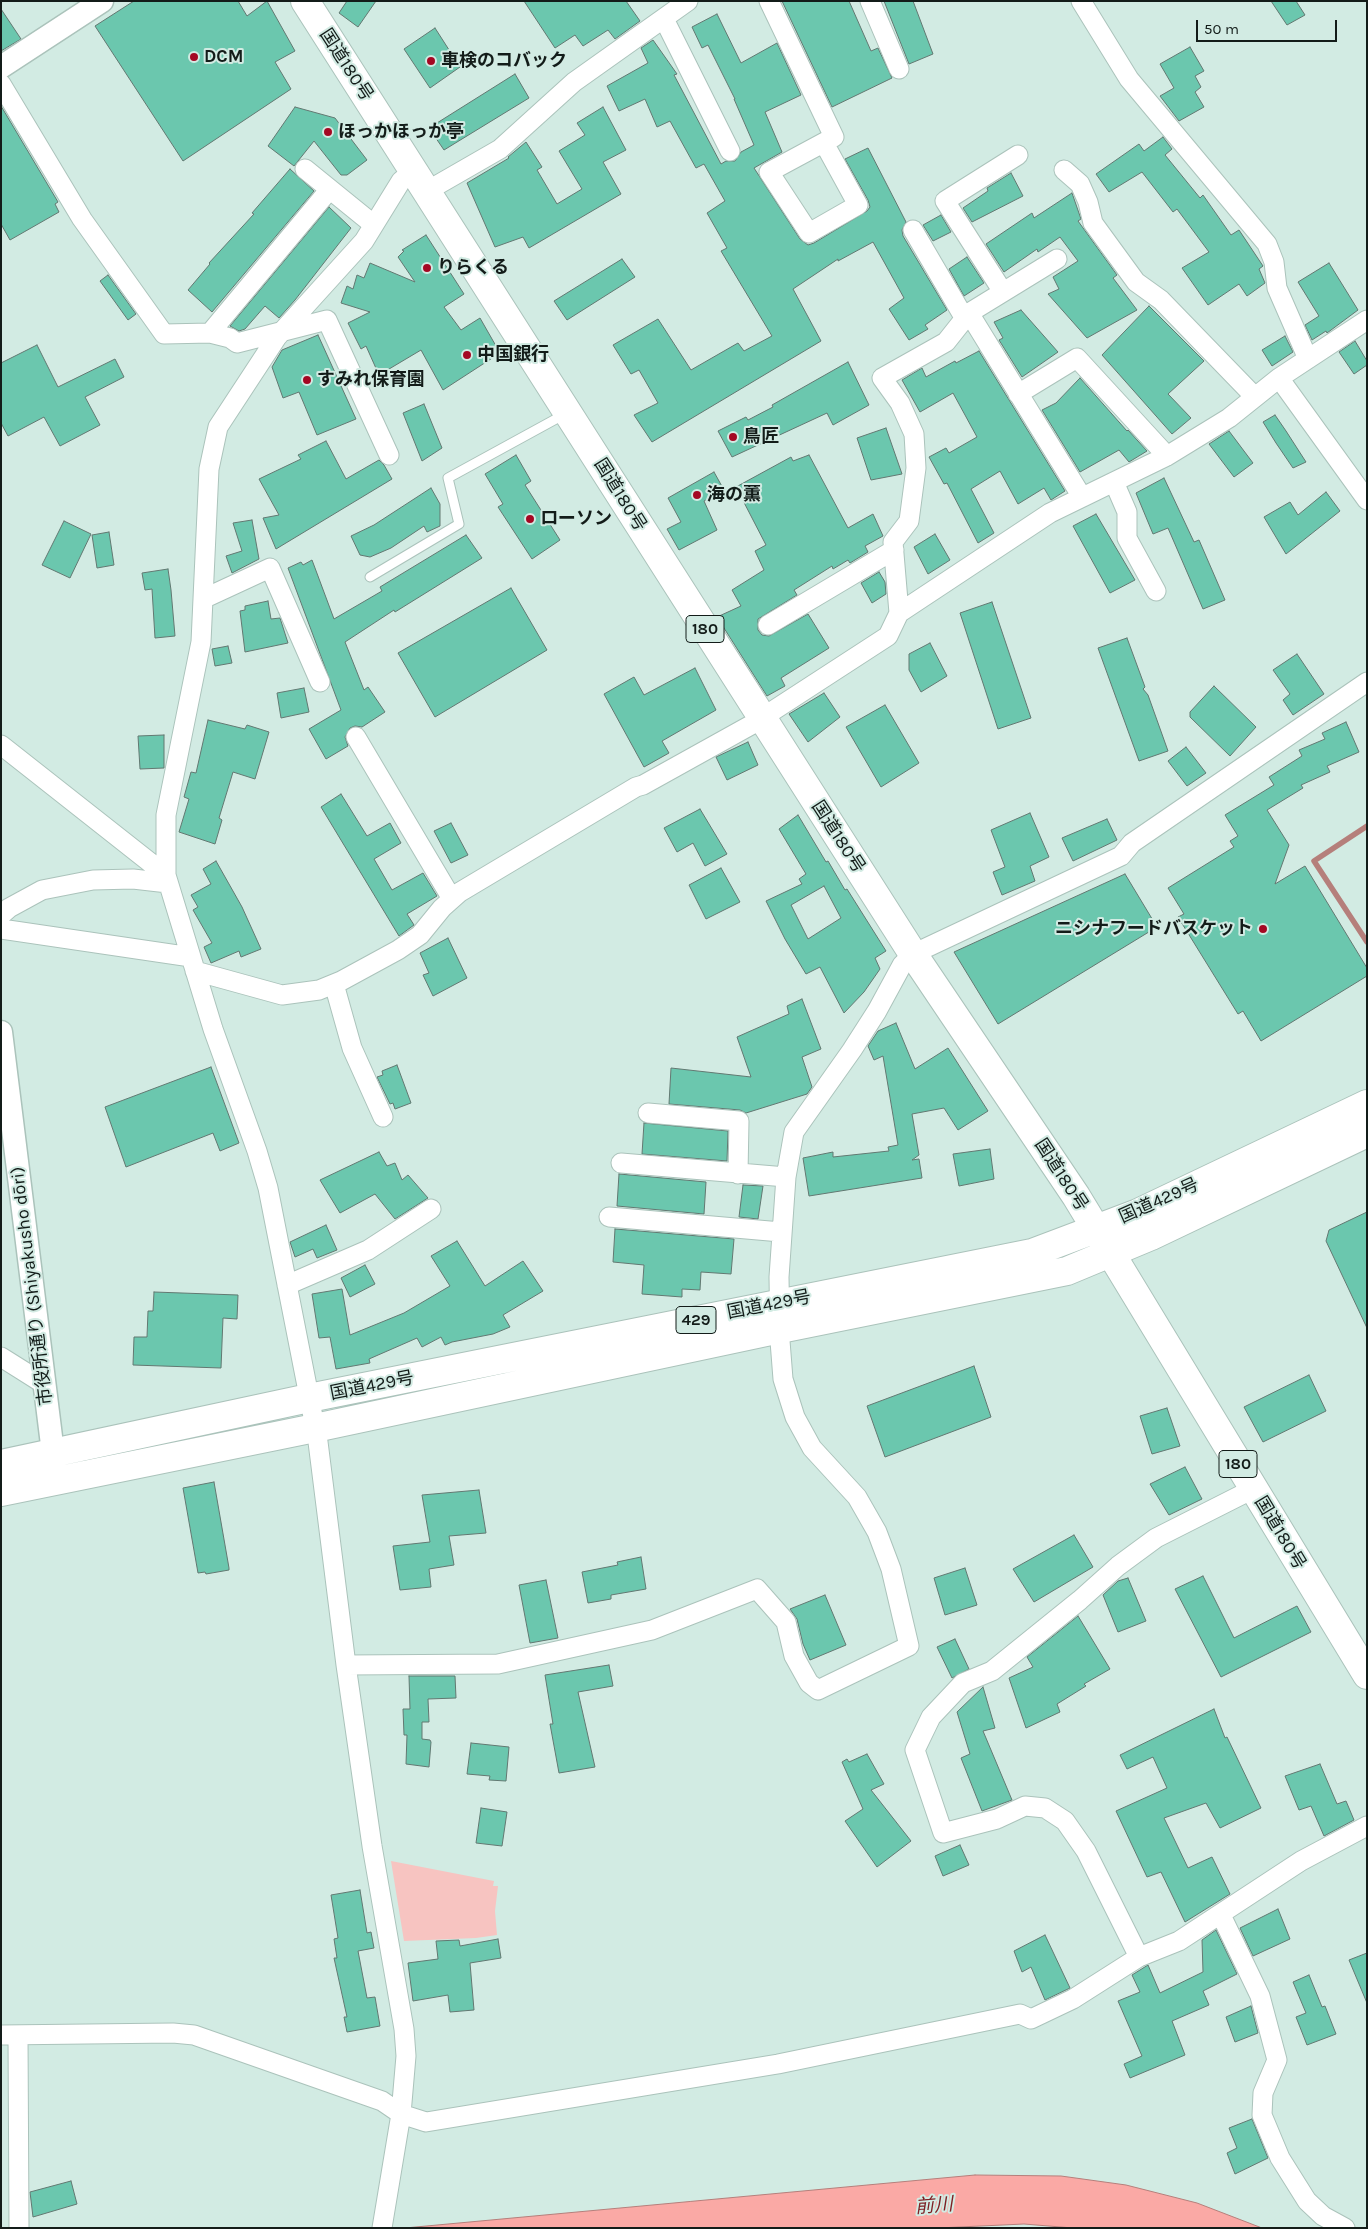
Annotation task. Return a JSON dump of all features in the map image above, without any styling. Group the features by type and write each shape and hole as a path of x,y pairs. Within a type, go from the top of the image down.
{"highway":[{"name":"国道180号","path":"305,1 913,954 1076,1196 1367,1675"},
{"name":"国道429号","path":"1,1492 316,1428 1032,1253 1138,1212 1367,1104"},
{"name":"国道429号","path":"1,1464 309,1398 779,1316 1067,1271 1151,1236 1367,1133"}],"street":[{"path":"1,67 102,1"},
{"path":"382,2228 402,2114 406,2056 404,2028 372,1846 346,1666 316,1428 268,1188 257,1151 213,1029 167,879 166,815 201,642 210,469 218,427 282,331 364,241 401,181 421,181 500,149 574,82 688,1"},
{"path":"769,1 834,137 769,172 809,233 858,206 824,143"},
{"path":"870,1 899,69"},
{"path":"1081,1 1129,79 1267,244 1274,262 1277,288 1308,358"},
{"path":"664,19 730,151"},
{"path":"1,84 82,219 164,334 210,333 230,338 237,343 326,320 389,455"},
{"path":"1003,292 945,201 1018,155"},
{"path":"305,169 374,224"},
{"path":"1064,170 1080,184 1088,202 1093,223 1136,282 1161,300 1255,397"},
{"path":"210,333 330,189"},
{"path":"913,230 1082,497"},
{"path":"1,929 193,964 282,995 319,990 398,950 420,935 460,892 636,787 643,785 762,718 888,636 899,612 893,542 909,521 916,468 914,434 900,402 882,378 946,342 967,316 1057,259"},
{"path":"899,612 1050,512 1167,456 1229,418 1279,378 1367,320"},
{"path":"1018,394 1077,358 1167,456"},
{"path":"1279,378 1367,500"},
{"path":"1114,482 1127,512 1127,538 1156,591"},
{"path":"768,625 894,550"},
{"path":"203,599 270,568 320,682"},
{"path":"346,1666 498,1664 652,1630 757,1589 786,1622 794,1656 809,1684 818,1690 909,1646 891,1569 877,1532 857,1497 812,1448 795,1417 783,1379 779,1316 781,1232 786,1177 794,1132 852,1050 877,1011 902,965 913,954 1121,856 1132,843 1367,682"},
{"path":"356,737 452,899"},
{"path":"1,744 167,879"},
{"path":"1,915 9,908 42,890 93,880 167,879"},
{"path":"334,984 352,1048 383,1117"},
{"name":"市役所通り (Shiyakusho dōri)","path":"1,1032 56,1480"},
{"path":"648,1113 740,1121 738,1174"},
{"path":"621,1163 786,1177"},
{"path":"287,1284 368,1250 431,1209"},
{"path":"609,1218 781,1232"},
{"path":"1,1357 44,1384"},
{"path":"1139,1957 1086,1851 1065,1821 1045,1808 1025,1806 997,1819 943,1833 915,1750 931,1717 963,1683 992,1671 1080,1600 1118,1566 1156,1538 1253,1489"},
{"path":"19,2228 10,2035 174,2033 194,2035 382,2101 402,2114 426,2122 778,2064 1020,2014 1031,2019 1073,1999 1139,1957 1178,1941 1221,1915 1301,1861 1367,1826"},
{"path":"1221,1915 1260,1996 1278,2060 1263,2093 1262,2115 1280,2158 1308,2202 1323,2216 1345,2228"}],"lane":[{"path":"370,577 459,524 448,478 568,412"}],"shaded area":[{"path":"391,1861 494,1881 493,1886 498,1886 495,1911 497,1935 476,1938 404,1941"}],"water":[{"name":"前川","path":"975,2175 1061,2176 1126,2185 1197,2203 1262,2228 1073,2228 1024,2224 938,2228 405,2228"}],"building":[{"name":"DCM","path":"134,1 238,1 247,16 267,1 295,51 275,62 291,89 183,161 95,26"},
{"path":"347,1 376,1 358,27 339,13"},
{"path":"524,1 626,1 640,21 615,39 608,30 583,46 575,35 555,48"},
{"path":"782,1 849,1 871,51 878,48 892,78 832,107"},
{"path":"884,1 913,1 933,54 909,64"},
{"path":"1271,1 1296,1 1305,15 1287,25"},
{"path":"1,9 21,39 1,51"},
{"path":"717,14 741,63 777,43 801,95 765,112 782,152 754,168 800,239 808,245 814,243 867,211 870,207 845,159 868,148 906,222 902,230 903,236 947,310 925,325 928,329 909,340 889,309 904,298 873,242 838,261 838,259 793,289 821,341 652,442 634,415 658,403 639,370 631,374 613,345 658,319 691,370 738,343 744,351 772,336 721,251 727,248 707,213 725,201 704,164 696,168 670,121 657,127 645,99 619,111 607,86 648,63 641,48 653,40 677,74 674,75 721,164 726,161 735,161 741,152 754,145 735,99 708,45 702,48 692,27"},
{"path":"435,28 460,67 430,88 404,49"},
{"path":"1190,47 1204,71 1195,76 1201,87 1195,92 1204,107 1179,121 1160,96 1174,88 1160,64"},
{"path":"515,74 529,98 444,150 429,128"},
{"path":"1,106 58,202 55,204 59,212 10,240 1,224"},
{"path":"295,107 335,118 367,160 347,175 341,175 314,141 294,166 268,146"},
{"path":"603,107 626,150 603,162 621,194 529,248 523,237 495,247 467,183 509,158 526,142 542,167 537,170 557,204 582,189 559,151 585,135 577,123"},
{"path":"1163,137 1172,149 1165,155 1200,198 1203,195 1231,235 1239,230 1263,266 1259,269 1265,283 1247,296 1239,284 1208,305 1182,268 1209,252 1177,209 1173,212 1142,172 1109,192 1096,174 1139,144 1144,151"},
{"path":"290,169 314,191 212,312 188,290"},
{"path":"1011,173 1023,196 972,222 963,208 988,191 987,188"},
{"path":"1072,193 1081,219 1078,221 1117,275 1113,278 1137,310 1087,338 1048,294 1059,289 1053,277 1078,261 1060,237 1038,252 1037,249 1004,272 986,244 1032,213 1034,218"},
{"path":"329,207 351,228 295,300 279,318 265,306 245,329 239,331 230,326"},
{"path":"941,215 951,232 933,241 923,225"},
{"path":"426,235 464,294 444,307 461,330 480,318 500,353 443,390 421,350 379,375 366,346 361,349 348,323 370,312 341,303 347,286 353,289 357,275 364,278 370,263 415,282 398,257 404,251 402,250"},
{"path":"967,257 984,283 964,296 949,269"},
{"path":"622,259 635,277 567,320 554,301"},
{"path":"1329,263 1358,310 1327,333 1326,331 1312,340 1305,325 1319,316 1298,282"},
{"path":"108,275 136,314 128,320 100,281"},
{"path":"1149,306 1204,361 1168,394 1191,418 1172,434 1102,355"},
{"path":"1021,310 1058,352 1022,377 999,340 1003,338 994,322"},
{"path":"318,335 356,419 317,435 299,392 283,398 272,367 282,350"},
{"path":"1285,336 1293,352 1272,366 1262,350"},
{"path":"1355,341 1367,361 1367,365 1354,374 1339,352"},
{"path":"37,345 58,387 115,359 124,377 85,397 100,425 60,446 44,417 8,436 1,423 1,363"},
{"path":"979,351 1065,491 1051,500 1044,488 1018,504 1000,471 971,489 994,533 978,543 947,483 944,484 929,457 946,448 949,453 977,437 953,393 920,412 902,380 922,368 926,377 955,361 956,363"},
{"path":"848,362 869,405 833,425 827,413 732,457 718,431 746,417 748,420 773,407 772,405"},
{"path":"1080,378 1147,451 1129,462 1119,450 1080,472 1042,410 1056,403"},
{"path":"424,404 442,448 422,461 403,413"},
{"path":"1275,415 1306,462 1293,468 1276,443 1263,422"},
{"path":"886,428 902,474 871,480 857,438"},
{"path":"1229,431 1253,463 1234,477 1209,444"},
{"path":"326,441 346,479 379,460 392,479 276,549 263,518 279,515 259,479 301,459 298,455"},
{"path":"516,455 531,481 525,485 560,540 532,559 498,507 503,504 485,474"},
{"path":"809,455 848,528 873,514 883,536 865,546 868,552 850,563 848,560 833,569 832,566 794,590 797,595 758,619 758,630 762,635 769,636 808,614 829,648 781,678 785,686 767,696 717,617 741,606 732,590 764,570 755,551 766,545 736,487 791,457 793,461"},
{"path":"714,472 724,490 704,501 717,530 679,550 667,529 681,522 668,498"},
{"path":"1164,478 1194,542 1199,540 1225,600 1203,609 1168,528 1153,534 1136,493"},
{"path":"431,488 440,504 440,526 427,532 424,526 391,548 370,557 360,555 351,536 374,525"},
{"path":"1326,492 1340,511 1286,554 1264,517 1290,502 1298,515"},
{"path":"1096,514 1135,580 1110,593 1073,526"},
{"path":"252,520 259,559 232,573 226,556 242,551 233,523"},
{"path":"64,521 91,534 70,578 42,565"},
{"path":"109,532 114,565 97,568 92,535"},
{"path":"935,534 950,560 928,574 914,547"},
{"path":"466,535 482,558 395,612 394,610 345,642 364,690 368,687 385,712 362,727 355,726 350,728 345,737 348,746 326,759 309,729 341,710 288,568 301,562 303,565 312,560 334,619 382,591 380,587"},
{"path":"168,569 175,636 155,638 152,589 145,590 142,573"},
{"path":"879,572 885,582 886,594 872,603 861,583"},
{"path":"511,588 547,650 435,717 398,653"},
{"path":"268,601 271,619 280,618 288,643 245,652 240,611 245,610 245,606"},
{"path":"992,602 1031,718 998,729 960,613"},
{"path":"1127,638 1145,687 1143,689 1148,695 1168,751 1139,761 1098,648"},
{"path":"930,643 947,676 921,692 909,670 909,654"},
{"path":"228,646 232,663 215,666 212,649"},
{"path":"1297,654 1324,694 1293,715 1283,700 1290,694 1273,670"},
{"path":"695,668 716,710 662,741 669,753 644,767 604,694 634,677 644,695"},
{"path":"1214,686 1256,727 1230,756 1190,717 1190,712"},
{"path":"304,688 309,712 281,718 277,693"},
{"path":"824,693 840,717 808,742 789,714"},
{"path":"885,705 919,763 881,787 846,727"},
{"path":"208,720 245,729 247,725 269,732 255,779 233,772 219,818 222,820 215,844 179,832 189,799 184,797 191,772 196,773"},
{"path":"1346,722 1359,752 1327,766 1330,772 1301,785 1303,788 1267,810 1289,845 1275,884 1305,866 1367,968 1367,976 1261,1041 1243,1011 1238,1014 1178,917 1184,914 1168,888 1234,847 1230,841 1238,836 1225,815 1274,785 1269,777 1302,756 1299,750 1325,739 1322,733"},
{"path":"164,735 164,768 140,769 138,736"},
{"path":"748,742 758,765 727,780 716,757"},
{"path":"1186,747 1206,773 1187,786 1168,761"},
{"path":"341,794 367,836 390,823 401,843 374,859 392,890 423,873 437,896 407,914 414,925 399,936 321,807"},
{"path":"700,809 727,854 705,866 693,843 677,852 664,828"},
{"path":"1030,813 1049,857 1030,866 1035,881 1002,895 993,872 1005,867 991,830"},
{"path":"798,815 826,862 828,861 845,890 847,889 886,951 875,958 880,969 864,992 844,1013 820,967 806,974 785,939 766,901 802,884 799,879 806,874 779,829","holes":["824,886 841,918 808,939 791,905"]},
{"path":"1107,819 1117,840 1073,861 1062,838"},
{"path":"451,823 468,855 451,863 434,831"},
{"path":"216,861 242,907 261,949 241,957 239,951 211,963 204,947 212,943 193,910 198,907 191,895 211,884 203,869"},
{"path":"721,868 740,902 706,919 689,885"},
{"path":"1125,874 1157,927 998,1024 954,952"},
{"path":"448,938 467,978 433,996 423,975 429,973 420,953"},
{"path":"802,999 821,1049 802,1057 812,1087 807,1094 746,1113 740,1110 669,1104 671,1068 751,1077 737,1037 789,1014 787,1006"},
{"path":"896,1023 915,1069 948,1048 988,1111 958,1130 944,1108 912,1114 919,1155 912,1160 919,1159 922,1178 809,1196 803,1158 833,1152 833,1157 889,1151 888,1147 898,1145 883,1056 874,1060 868,1046 878,1031"},
{"path":"397,1065 411,1103 395,1109 393,1103 390,1104 377,1077 383,1075 382,1071"},
{"path":"211,1067 239,1143 220,1151 213,1133 126,1167 105,1107"},
{"path":"644,1123 728,1131 727,1161 642,1154"},
{"path":"990,1149 994,1179 959,1186 953,1154"},
{"path":"379,1152 387,1166 395,1163 402,1180 408,1175 428,1198 395,1219 375,1194 340,1213 320,1180"},
{"path":"619,1174 706,1182 704,1214 617,1206"},
{"path":"743,1185 763,1186 758,1219 739,1217"},
{"path":"1367,1212 1367,1328 1326,1241 1329,1230"},
{"path":"326,1225 337,1250 317,1258 313,1249 295,1257 290,1242"},
{"path":"615,1229 734,1239 731,1274 701,1272 700,1290 682,1289 682,1297 642,1294 644,1265 613,1262"},
{"path":"457,1241 485,1286 523,1261 543,1291 503,1315 510,1327 493,1334 445,1345 441,1337 422,1347 417,1338 369,1359 370,1363 336,1369 330,1337 319,1338 312,1294 342,1289 350,1335 404,1313 450,1286 431,1256"},
{"path":"365,1265 375,1284 350,1297 341,1278"},
{"path":"154,1292 238,1295 237,1319 223,1318 221,1368 133,1365 134,1337 147,1337 148,1311 153,1311"},
{"path":"974,1366 991,1417 885,1457 867,1406"},
{"path":"1309,1375 1326,1411 1263,1442 1244,1407"},
{"path":"1167,1408 1180,1446 1152,1454 1140,1416"},
{"path":"1185,1467 1202,1499 1169,1515 1150,1484"},
{"path":"214,1482 229,1570 206,1574 205,1572 198,1573 183,1488"},
{"path":"479,1490 486,1533 449,1536 454,1565 429,1569 431,1587 400,1590 393,1546 430,1542 422,1495"},
{"path":"1074,1535 1093,1567 1034,1602 1013,1569"},
{"path":"641,1557 646,1589 611,1595 611,1599 588,1603 582,1572 618,1565 617,1562"},
{"path":"965,1568 977,1605 945,1615 934,1578"},
{"path":"1203,1576 1234,1638 1297,1606 1311,1632 1221,1677 1175,1589"},
{"path":"1128,1578 1146,1621 1118,1632 1103,1595 1118,1581"},
{"path":"546,1580 558,1638 530,1643 519,1585"},
{"path":"825,1595 846,1645 810,1660 803,1644 797,1619 790,1609"},
{"path":"1078,1616 1110,1669 1084,1684 1086,1686 1057,1704 1060,1712 1026,1728 1009,1678 1033,1667 1027,1657"},
{"path":"955,1639 969,1669 952,1678 937,1647"},
{"path":"609,1665 613,1686 578,1692 595,1767 559,1773 550,1724 553,1724 545,1675"},
{"path":"409,1676 455,1676 456,1698 428,1699 429,1722 422,1722 422,1739 430,1740 431,1742 429,1767 406,1764 407,1735 404,1735 403,1709 410,1709"},
{"path":"983,1687 995,1728 983,1731 1012,1800 982,1811 961,1758 970,1754 957,1712"},
{"path":"1214,1709 1225,1738 1227,1737 1261,1808 1220,1828 1206,1803 1164,1818 1188,1868 1212,1857 1230,1894 1185,1922 1161,1872 1147,1877 1116,1811 1167,1788 1153,1757 1127,1769 1120,1755"},
{"path":"471,1743 509,1747 506,1781 489,1780 490,1776 467,1774"},
{"path":"867,1754 884,1784 871,1790 911,1841 877,1867 845,1821 863,1809 842,1762 847,1759 849,1762"},
{"path":"1320,1764 1337,1804 1346,1801 1354,1820 1324,1836 1311,1806 1299,1810 1285,1776"},
{"path":"481,1808 507,1812 502,1846 476,1843"},
{"path":"960,1845 969,1865 943,1876 935,1856"},
{"path":"360,1890 367,1933 371,1932 374,1948 358,1951 367,1998 375,1997 380,2026 347,2032 344,2017 347,2017 334,1958 337,1958 334,1939 338,1938 331,1895"},
{"path":"1278,1909 1290,1939 1253,1956 1240,1928"},
{"path":"1216,1930 1237,1974 1203,1991 1209,2005 1172,2021 1185,2055 1130,2078 1124,2064 1142,2056 1118,2001 1140,1992 1132,1975 1148,1965 1160,1993 1203,1972 1202,1940"},
{"path":"1045,1935 1070,1988 1045,2000 1031,1967 1022,1972 1014,1951"},
{"path":"498,1939 501,1958 470,1963 474,2010 450,2012 448,1995 413,2001 408,1963 438,1959 436,1941 459,1940 460,1946"},
{"path":"1367,1953 1367,2003 1349,1960"},
{"path":"1309,1975 1322,2007 1325,2006 1336,2034 1307,2045 1296,2017 1306,2013 1293,1982"},
{"path":"1251,2006 1258,2033 1235,2042 1226,2017"},
{"path":"1252,2119 1268,2158 1235,2174 1227,2153 1237,2148 1229,2128"},
{"path":"71,2181 77,2204 33,2217 30,2192"}],"waterway":[{"path":"1367,826 1314,861 1367,942"}],"place":[{"name":"DCM","path":"194,57"},
{"name":"車検のコバック","path":"431,61"},
{"name":"ほっかほっか亭","path":"328,132"},
{"name":"りらくる","path":"427,268"},
{"name":"中国銀行","path":"467,355"},
{"name":"すみれ保育園","path":"307,380"},
{"name":"鳥匠","path":"733,437"},
{"name":"海の薫","path":"697,495"},
{"name":"ローソン","path":"530,519"},
{"name":"ニシナフードバスケット","path":"1263,929"}]}
